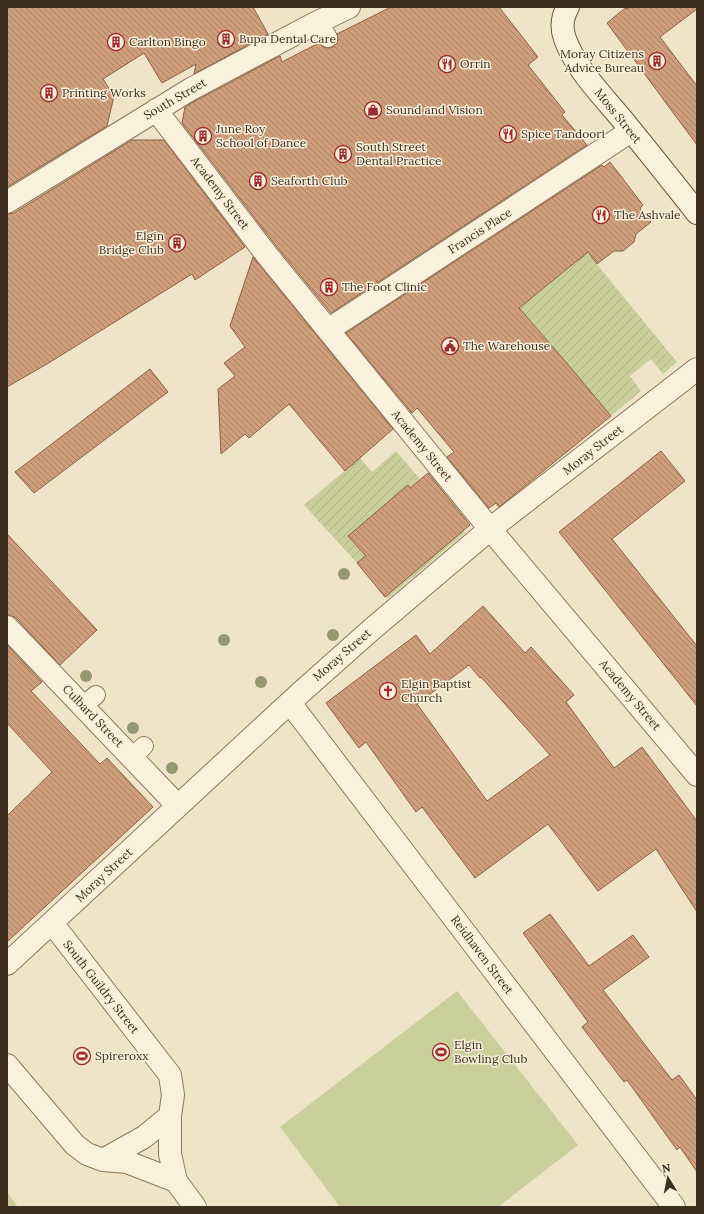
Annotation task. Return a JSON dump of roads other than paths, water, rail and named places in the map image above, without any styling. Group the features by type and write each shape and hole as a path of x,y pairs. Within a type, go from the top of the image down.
{"street":[{"name":"South Street","path":"7,202 156,110 217,75 323,30 349,7"},
{"name":"Moss Street","path":"566,7 562,23 564,38 573,55 589,80 697,213"},
{"name":"Academy Street","path":"156,110 267,255 328,330 490,529 697,775"},
{"name":"Francis Place","path":"328,330 631,131"},
{"name":"Moray Street","path":"7,964 371,630 490,529 697,369"},
{"name":"Culbard Street","path":"7,627 90,700 138,752 178,806"},
{"name":"Reidhaven Street","path":"290,703 674,1207"},
{"name":"South Guildry Street","path":"52,923 170,1075 173,1094 170,1116 170,1154 176,1181 195,1207"},
{"path":"7,1065 75,1145 86,1154 103,1160 127,1162 176,1181"},
{"path":"103,1160 144,1137 170,1116"}],"place":[{"name":"Bupa Dental Care","path":"226,39"},
{"name":"Carlton Bingo","path":"116,42"},
{"name":"Moray Citizens Advice Bureau","path":"657,61"},
{"name":"Orrin","path":"447,64"},
{"name":"Printing Works","path":"49,93"},
{"name":"Sound and Vision","path":"373,110"},
{"name":"Spice Tandoori","path":"508,134"},
{"name":"June Roy School of Dance","path":"203,136"},
{"name":"South Street Dental Practice","path":"343,154"},
{"name":"Seaforth Club","path":"258,181"},
{"name":"The Ashvale","path":"601,215"},
{"name":"Elgin Bridge Club","path":"177,243"},
{"name":"The Foot Clinic","path":"329,287"},
{"name":"The Warehouse","path":"450,346"},
{"name":"Elgin Baptist Church","path":"388,691"},
{"name":"Elgin Bowling Club","path":"441,1052"},
{"name":"Spireroxx","path":"82,1056"}]}
